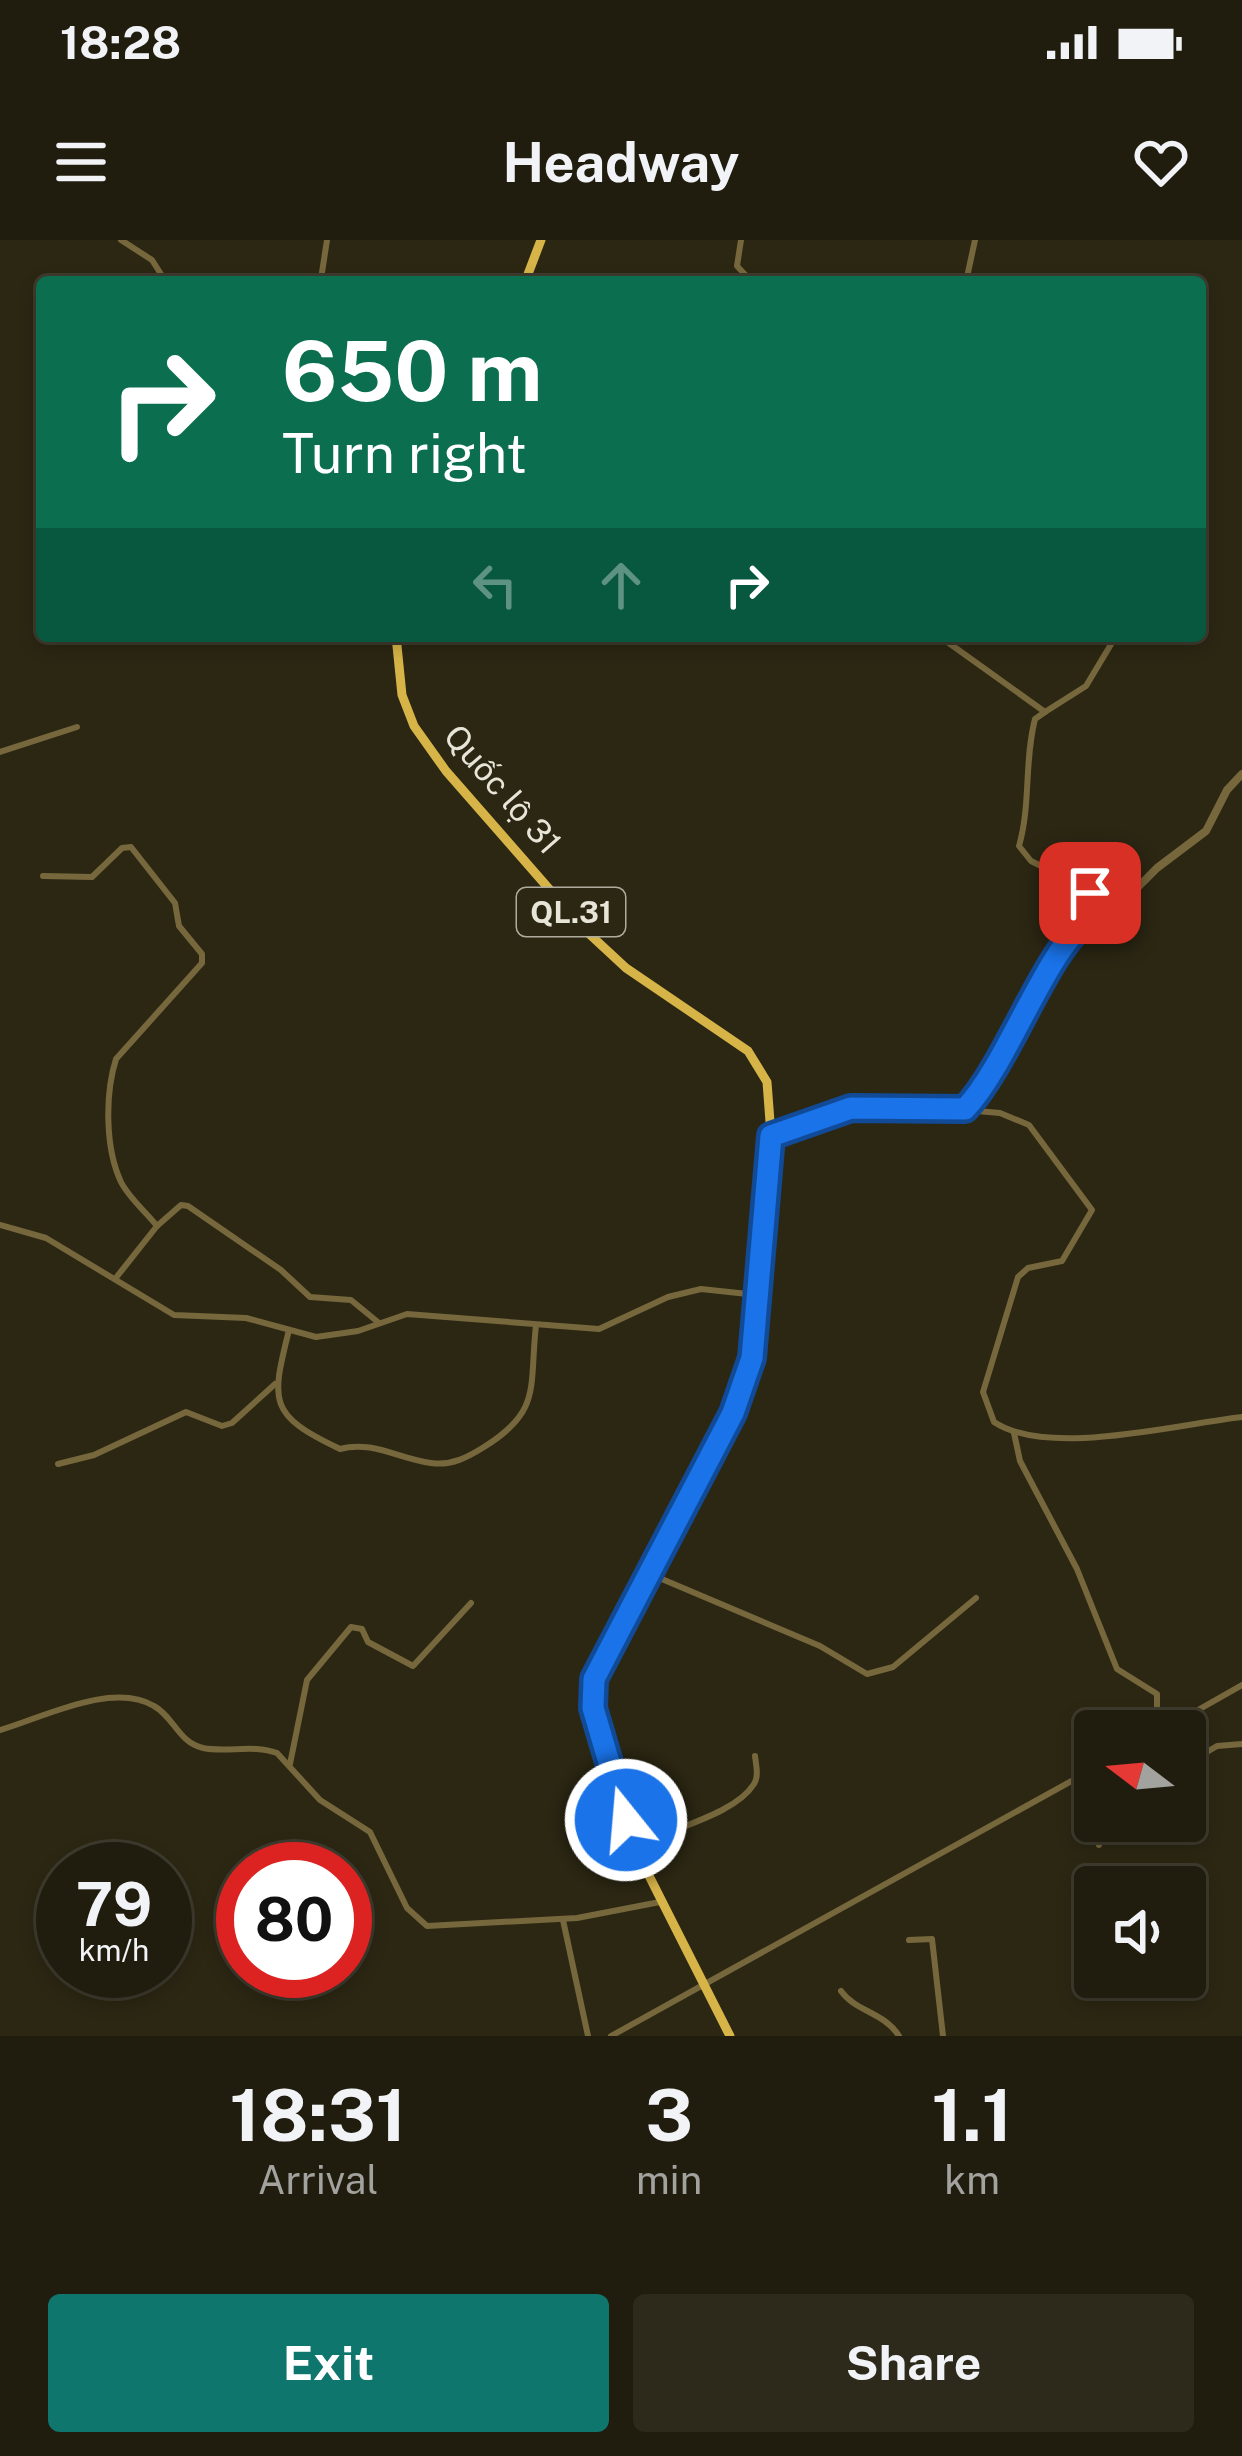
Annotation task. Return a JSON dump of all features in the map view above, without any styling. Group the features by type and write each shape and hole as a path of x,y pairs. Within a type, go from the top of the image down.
{"highway":[{"path":"527,276 541,240"},
{"name":"Quốc lộ 31","path":"397,642 402,694 414,726 446,770 585,930 626,968 757,1059 767,1082 771,1136 752,1358 733,1413 594,1679 593,1708 635,1848 730,2036"}],"street":[{"path":"121,240 152,260 162,276"},
{"path":"321,276 327,240"},
{"path":"741,240 737,266 746,276"},
{"path":"967,276 975,240"},
{"path":"947,642 1045,712"},
{"path":"1087,922 1092,904 1087,889 1031,861 1019,846 1027,817 1032,731 1045,712 1086,686 1112,642"},
{"path":"0,752 77,727"},
{"path":"965,1109 991,1080 1067,940 1087,922 1123,902 1156,868 1206,831 1226,790 1242,774"},
{"path":"43,876 92,878 122,848 131,847 176,903 179,926 202,954 202,963 171,1001 116,1059 109,1085 118,1175 157,1226"},
{"path":"771,1136 851,1108 965,1109 1015,1117 1029,1125 1092,1210 1063,1261 1028,1268 1018,1277 983,1392 988,1415 1014,1433 1078,1439 1242,1418"},
{"path":"116,1279 157,1226 181,1205 188,1206 281,1270 310,1298 351,1300 379,1323"},
{"path":"0,1225 46,1238 182,1318 237,1317 325,1337 406,1314 598,1329 700,1288 758,1295"},
{"path":"275,1384 293,1423 340,1449 358,1444 426,1462 460,1460 524,1418 536,1325"},
{"path":"58,1463 94,1455 186,1412 222,1426 232,1423 275,1384 289,1330"},
{"path":"1014,1433 1020,1461 1077,1569 1117,1669 1157,1694 1158,1710"},
{"path":"650,1574 820,1646 867,1674 893,1666 976,1598"},
{"path":"290,1764 307,1680 351,1627 413,1666 471,1603"},
{"path":"1197,1710 1242,1685"},
{"path":"0,1730 90,1702 142,1701 201,1748 269,1750 290,1764 314,1795 370,1832 406,1908 421,1924 562,1920 660,1902"},
{"path":"1206,1753 1217,1746 1242,1744"},
{"path":"635,1848 699,1821 752,1788 755,1756"},
{"path":"610,2036 1074,1780"},
{"path":"562,1920 588,2036"},
{"path":"909,1940 932,1939 943,2036"},
{"path":"841,1990 852,2002 879,2013 899,2036"}],"route":[{"path":"626,1820 593,1708 594,1679 733,1413 752,1358 771,1136 851,1108 965,1109 991,1080 1067,940 1087,922 1090,893"}]}
